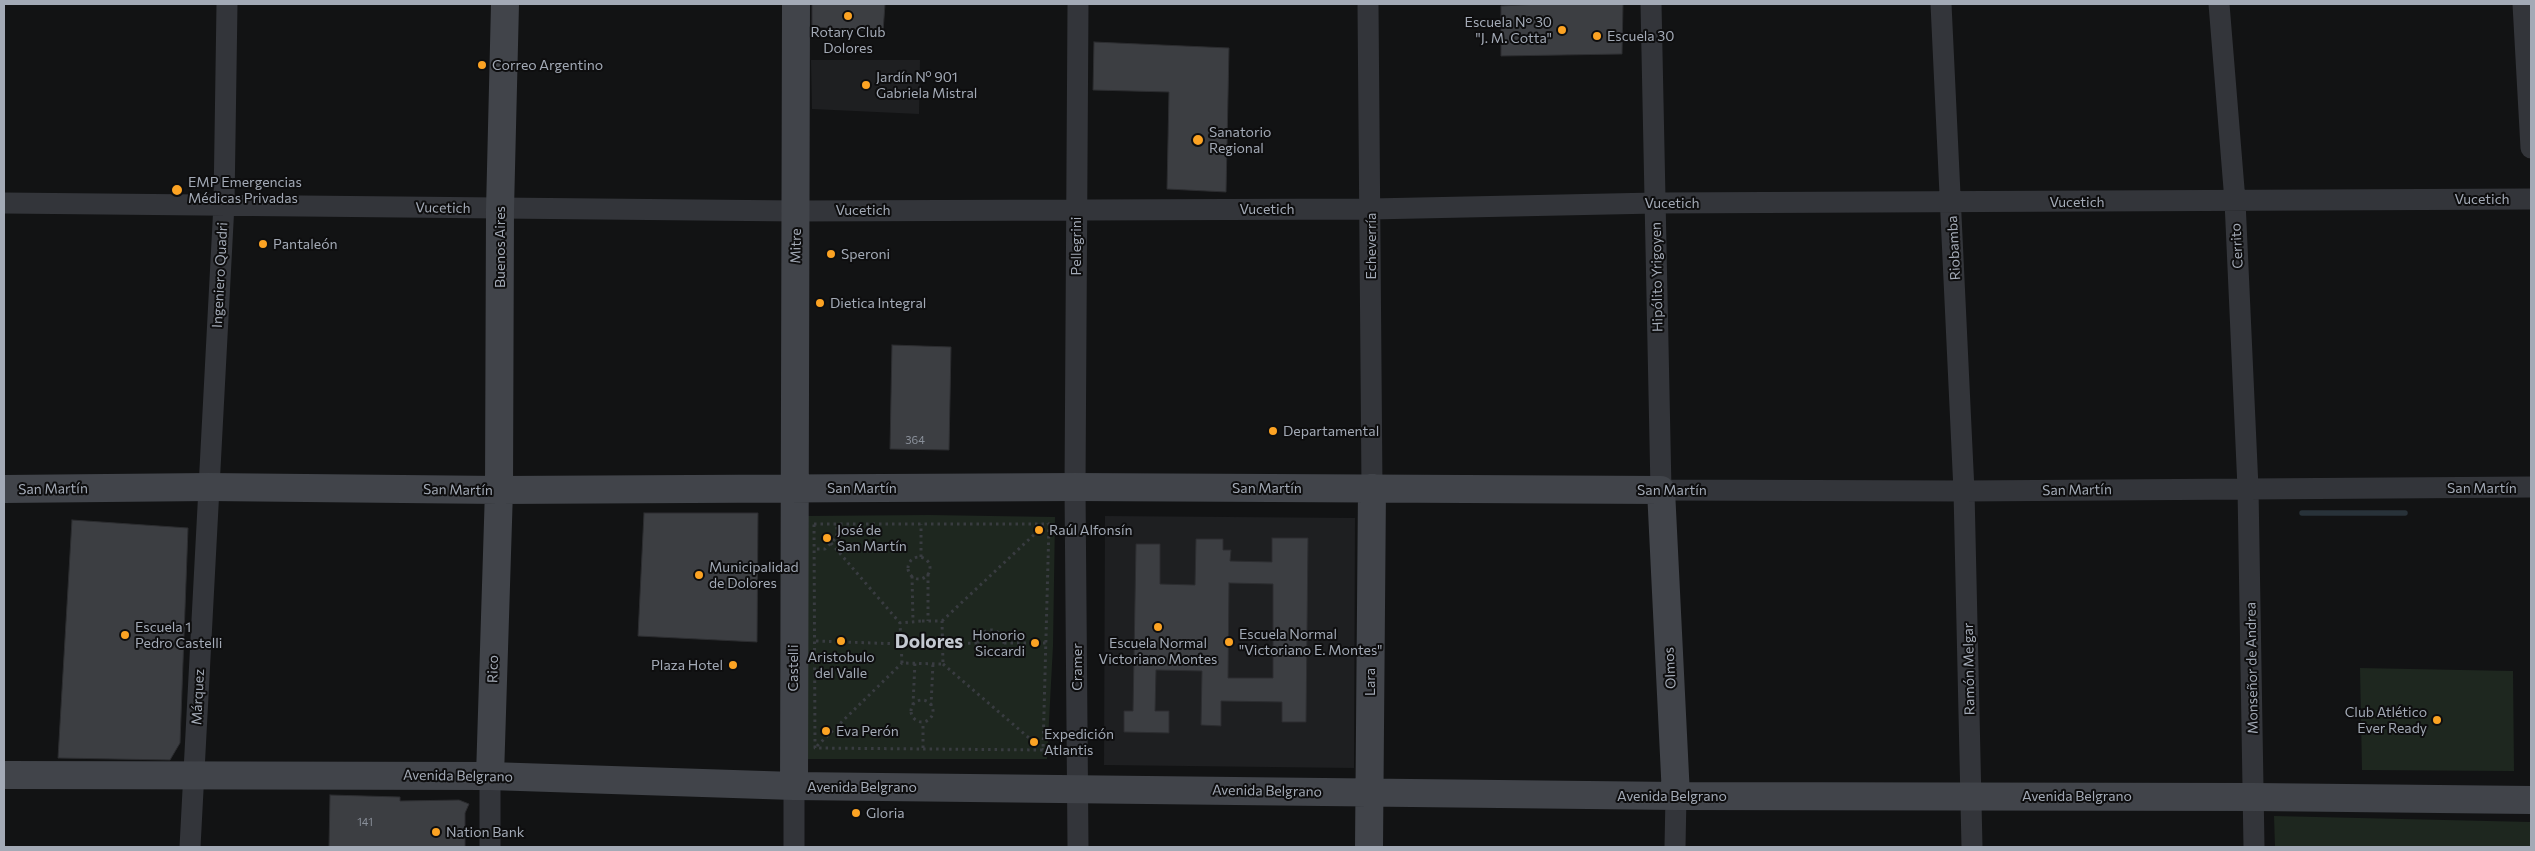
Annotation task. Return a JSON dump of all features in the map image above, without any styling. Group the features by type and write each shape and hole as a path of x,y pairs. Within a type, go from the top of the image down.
{"main road":[{"name":"Buenos Aires","path":"498,490 500,210 505,4"},
{"name":"Mitre","path":"793,489 797,211 796,4"},
{"name":"San Martín","path":"4,489 209,487 498,490 1075,487 1661,490"},
{"name":"Lara","path":"1369,847 1372,488"},
{"name":"Castelli","path":"793,489 794,786"},
{"name":"Rico","path":"490,776 498,490"},
{"name":"Olmos","path":"1661,490 1676,796"},
{"name":"Avenida Belgrano","path":"4,775 490,776 794,786 1676,796 2255,797 2531,800"}],"street":[{"name":"Ingeniero Quadri","path":"209,487 224,204 227,4"},
{"name":"Pellegrini","path":"1075,487 1078,4"},
{"name":"Echeverría","path":"1368,4 1372,488"},
{"name":"Hipólito Yrigoyen","path":"1651,4 1661,490"},
{"name":"Riobamba","path":"1941,4 1952,202 1964,491"},
{"name":"Cerrito","path":"2219,4 2235,201 2248,488"},
{"path":"2523,4 2531,148"},
{"name":"Vucetich","path":"4,203 224,204 500,210 797,211 1371,209 1656,203 2531,199"},
{"name":"Márquez","path":"190,847 209,487"},
{"name":"Cramer","path":"1075,487 1078,847"},
{"name":"San Martín","path":"1661,490 1964,491 2531,487"},
{"name":"Monseñor de Andrea","path":"2248,488 2255,797 2254,847"},
{"name":"Ramón Melgar","path":"1964,491 1972,847"},
{"name":"Rico","path":"490,776 490,847"},
{"name":"Castelli","path":"794,786 794,847"},
{"name":"Olmos","path":"1675,847 1676,796"}],"path":[{"path":"815,748 814,524 1049,524"},
{"path":"814,549 825,549 837,537 837,524"},
{"path":"921,524 921,557 929,564 928,621"},
{"path":"900,623 942,621 1038,530 1049,524"},
{"path":"1043,750 1049,524"},
{"path":"831,543 900,623 902,663"},
{"path":"913,621 912,576 909,570 910,563 914,558 921,557"},
{"path":"912,576 922,578 928,574"},
{"path":"942,621 943,664"},
{"path":"995,631 1003,638 1004,643 1002,652 991,656 980,650 979,643 982,634 995,631"},
{"path":"815,641 901,644"},
{"path":"942,644 979,643"},
{"path":"1004,643 1046,643"},
{"path":"815,748 902,663 915,662 943,664 1043,750"},
{"path":"915,662 914,705 911,712 914,719 924,722"},
{"path":"924,722 932,716 933,663"},
{"path":"914,705 923,701 931,706"},
{"path":"924,722 924,748"},
{"path":"815,748 1043,750"}],"shaded area":[{"name":"Jardín Nº 901 Gabriela Mistral","path":"811,60 920,60 919,114 812,109"},
{"path":"804,516 1055,517 1053,646 1047,759 803,759"},
{"name":"Escuela Normal \"Victoriano E. Montes\"","path":"1105,516 1355,518 1354,768 1104,765"},
{"name":"Club Atlético Ever Ready","path":"2360,668 2513,671 2514,771 2362,770"},
{"path":"2274,816 2531,822 2531,847 2275,847"}],"building":[{"name":"Rotary Club Dolores","path":"812,4 885,4 883,32 812,27"},
{"name":"Escuela N° 30 \"J. M. Cotta\"","path":"1623,4 1622,54 1501,56 1501,6"},
{"name":"Sanatorio Regional","path":"1094,42 1229,48 1226,192 1167,189 1169,92 1093,90"},
{"path":"892,345 951,347 949,450 890,449"},
{"name":"Municipalidad de Dolores","path":"644,513 758,513 757,642 638,636"},
{"name":"Escuela 1 Pedro Castelli","path":"72,520 188,528 180,743 170,760 58,758"},
{"name":"Escuela Normal Victoriano Montes","path":"1272,538 1308,538 1306,722 1282,722 1282,702 1221,701 1221,726 1201,725 1202,671 1156,670 1155,711 1169,711 1169,733 1124,732 1124,711 1133,711 1136,544 1160,544 1160,584 1195,585 1196,539 1223,539 1223,550 1231,550 1230,561 1272,562","holes":["1229,583 1273,584 1273,678 1228,678"]},
{"path":"330,795 400,797 400,801 459,800 469,804 465,813 465,847 329,847"}],"waterway":[{"path":"2302,513 2405,513"}],"place":[{"name":"Rotary Club Dolores","path":"848,16"},
{"name":"Escuela N° 30 \"J. M. Cotta\"","path":"1562,30"},
{"name":"Escuela 30","path":"1597,36"},
{"name":"Correo Argentino","path":"482,65"},
{"name":"Jardín Nº 901 Gabriela Mistral","path":"866,85"},
{"name":"Sanatorio Regional","path":"1198,140"},
{"name":"EMP Emergencias Médicas Privadas","path":"177,190"},
{"name":"Pantaleón","path":"263,244"},
{"name":"Speroni","path":"831,254"},
{"name":"Dietica Integral","path":"820,303"},
{"name":"Departamental","path":"1273,431"},
{"name":"Raúl Alfonsín","path":"1039,530"},
{"name":"José de San Martín","path":"827,538"},
{"name":"Municipalidad de Dolores","path":"699,575"},
{"name":"Escuela Normal Victoriano Montes","path":"1158,627"},
{"name":"Escuela 1 Pedro Castelli","path":"125,635"},
{"name":"Aristobulo del Valle","path":"841,641"},
{"name":"Escuela Normal \"Victoriano E. Montes\"","path":"1229,642"},
{"name":"Honorio Siccardi","path":"1035,643"},
{"name":"Plaza Hotel","path":"733,665"},
{"name":"Club Atlético Ever Ready","path":"2437,720"},
{"name":"Eva Perón","path":"826,731"},
{"name":"Expedición Atlantis","path":"1034,742"},
{"name":"Gloria","path":"856,813"},
{"name":"Nation Bank","path":"436,832"}],"district":[{"name":"Dolores","path":"929,642"}]}
